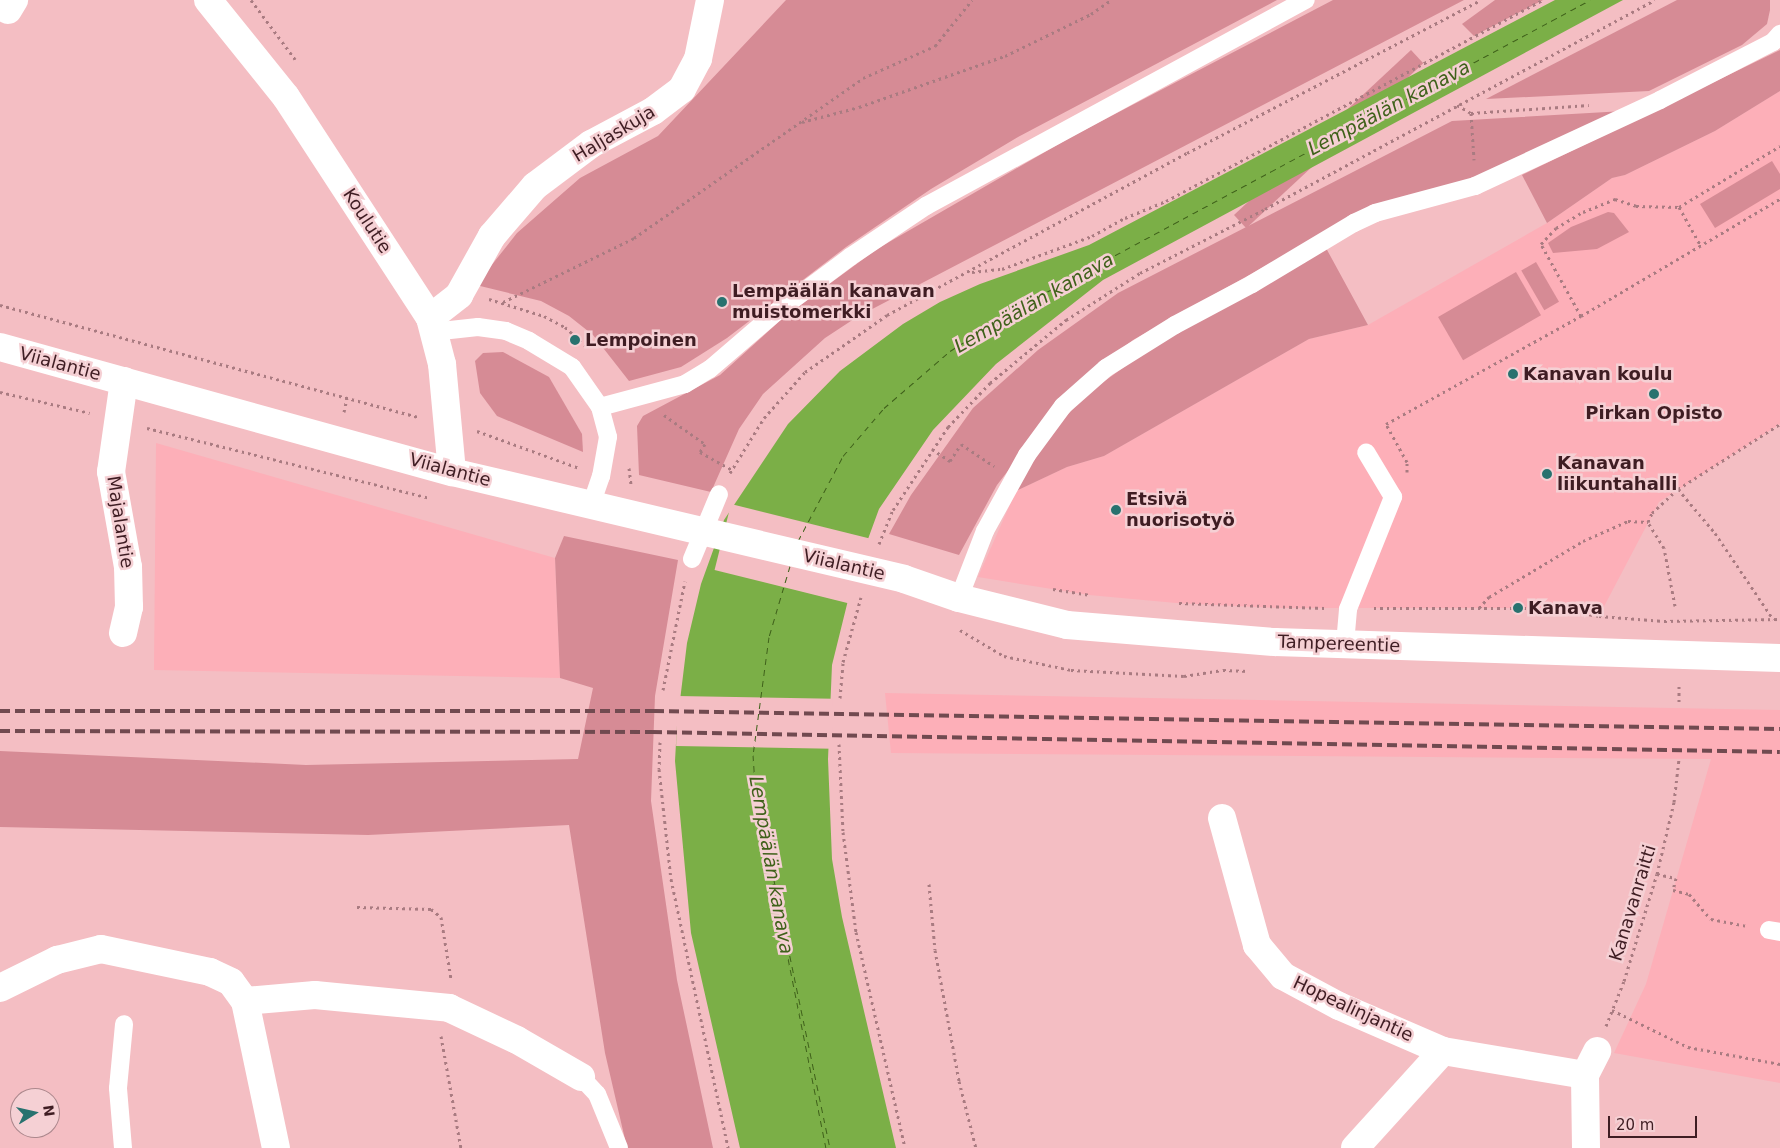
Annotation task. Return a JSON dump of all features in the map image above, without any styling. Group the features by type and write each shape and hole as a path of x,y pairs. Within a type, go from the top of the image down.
{"street":[{"name":"Koulutie","path":"208,0 286,97 431,325 442,364 452,472"},
{"name":"Haljaskuja","path":"431,325 459,295 492,236 535,186 591,144 654,111 682,89 698,59 710,0"},
{"name":"Viialantie","path":"0,347 452,472 904,579"},
{"name":"Majalantie","path":"123,633 129,607 128,583 111,472 116,420 124,381"},
{"name":"Tampereentie","path":"904,579 959,598 1067,625 1240,641 1780,658"},
{"name":"Hopealinjantie","path":"1222,818 1257,945 1283,976 1338,1006 1442,1051 1591,1063"},
{"path":"0,988 57,960 101,949 210,972 231,982 245,1001 276,1148"},
{"path":"245,1001 315,995 446,1009 517,1040 581,1076"},
{"path":"1355,1148 1442,1051"},
{"path":"1586,1148 1591,1063"}],"lane":[{"path":"600,406 658,393 702,374 850,257 926,206 1306,0"},
{"path":"959,598 985,531 1027,455 1063,406 1106,368 1175,325 1252,284 1354,223 1389,209 1475,186 1660,100 1773,42 1780,34"},
{"path":"431,325 478,327 506,331 529,341 572,367 600,406 608,437 602,476 591,505"},
{"path":"1345,644 1348,608 1393,497 1366,452"},
{"path":"692,559 719,494"},
{"path":"123,1148 118,1088 124,1024"},
{"path":"581,1076 598,1094 619,1148"}],"path":[{"path":"503,302 634,238 862,78 935,46 972,0"},
{"path":"799,123 859,107 1005,56 1091,14 1111,0"},
{"path":"719,494 764,418 805,372 887,315 970,272 1186,153 1481,0"},
{"path":"970,272 1002,269 1092,236 1125,218 1166,201 1542,0"},
{"path":"881,537 893,510 932,449 990,383 1066,320 1140,273 1655,0"},
{"path":"1457,105 1471,113 1600,104"},
{"path":"1471,113 1475,186"},
{"path":"1581,316 1541,244 1563,224 1615,199 1636,206 1678,208 1780,146"},
{"path":"1386,424 1581,316 1780,199"},
{"path":"1678,208 1701,246"},
{"path":"0,305 481,432 635,489"},
{"path":"0,392 434,499"},
{"path":"1648,522 1659,502 1780,424"},
{"path":"691,436 705,444 700,452 732,470"},
{"path":"932,449 950,461 961,444 978,456"},
{"path":"1678,489 1715,533 1773,619"},
{"path":"1478,609 1490,597 1584,541 1628,521 1648,522"},
{"path":"1648,522 1664,548 1675,606"},
{"path":"663,690 682,590 692,559"},
{"path":"840,698 843,662 860,601"},
{"path":"1679,686 1679,705"},
{"path":"660,742 659,768 671,879 728,1148"},
{"path":"839,744 843,832 856,932 905,1148"},
{"name":"Kanavanraitti","path":"1591,1063 1612,1010 1657,874 1674,802 1678,759"},
{"path":"1657,874 1676,878 1673,890 1689,894 1711,919 1774,931"},
{"path":"929,884 935,950 959,1081 976,1148"},
{"path":"357,907 417,907 431,909 441,917 446,1009 461,1148"},
{"path":"1612,1010 1688,1047 1780,1064"}],"shaded area":[{"path":"786,0 1277,0 1018,137 931,189 846,247 727,338 681,367 629,381 593,335 569,316 541,301 476,285 517,233 580,178 658,136"},
{"path":"1333,0 1464,0 857,317 825,338 763,394 739,429 711,492 639,475 637,426 643,416 720,375 783,318 877,249 1071,137"},
{"path":"1495,0 1543,0 1474,36 1462,24"},
{"path":"1677,0 1770,0 1770,10 1767,24 1742,45 1649,91 1486,99"},
{"path":"1411,50 1423,63 1246,228 1234,215"},
{"path":"1780,50 1780,91 1715,131 1625,175 1612,178 1547,223 1522,175"},
{"name":"Kanavan koulu","path":"1780,91 1780,424 1659,502 1599,616 1551,608 1278,608 1176,603 1089,595 978,577 1016,491 1067,467 1104,456 1309,339 1368,325 1547,223 1612,178 1625,175 1715,131"},
{"path":"1624,111 1472,182 1319,236 1133,340 1072,388 997,485 959,555 889,534 911,495 973,408 1038,350 1118,293 1452,121"},
{"path":"1772,161 1780,174 1780,189 1715,228 1700,204"},
{"path":"1608,212 1614,213 1629,232 1597,249 1553,253 1548,243 1571,227"},
{"path":"1326,248 1368,325 1309,339 1104,456 1067,467 1016,491 1046,439 1084,396 1149,349"},
{"path":"1536,262 1559,302 1544,310 1521,270"},
{"path":"1516,272 1541,315 1463,360 1438,317"},
{"path":"503,352 549,377 582,434 583,452 497,416 480,393 475,361 483,353"},
{"path":"156,443 555,558 560,678 154,670"},
{"path":"564,536 678,560 655,696 651,801 677,980 713,1148 627,1148 605,1053 569,825 368,835 0,827 0,751 306,765 578,759 593,688 560,678 555,558"},
{"path":"885,693 1780,710 1780,1083 1614,1053 1646,984 1711,759 891,753"}],"water":[{"name":"Lempäälän kanava","path":"1555,0 1623,0 1103,280 996,364 933,430 879,509 853,580 832,665 828,759 832,859 842,917 896,1148 740,1148 691,933 675,761 677,725 687,643 701,584 724,520 788,424 840,371 903,324 940,302 980,284 1089,245"}],"pier":[{"path":"731,504 871,539 854,605 715,570"},
{"path":"677,696 833,699 832,749 676,746"}],"ferry route":[{"path":"798,541 843,456 884,408 950,351 1028,302 1590,0"},
{"path":"790,566 769,637 753,755 756,794 830,1148"},
{"path":"758,808 826,1148"}],"railway":[{"path":"0,711 654,711 1780,729"},
{"path":"0,731 652,732 1780,752"}],"place":[{"name":"Lempäälän kanavan muistomerkki","path":"722,302"},
{"name":"Lempoinen","path":"575,340"},
{"name":"Kanavan koulu","path":"1513,374"},
{"name":"Pirkan Opisto","path":"1654,394"},
{"name":"Kanavan liikuntahalli","path":"1547,474"},
{"name":"Etsivä nuorisotyö","path":"1116,510"},
{"name":"Kanava","path":"1518,608"}]}
